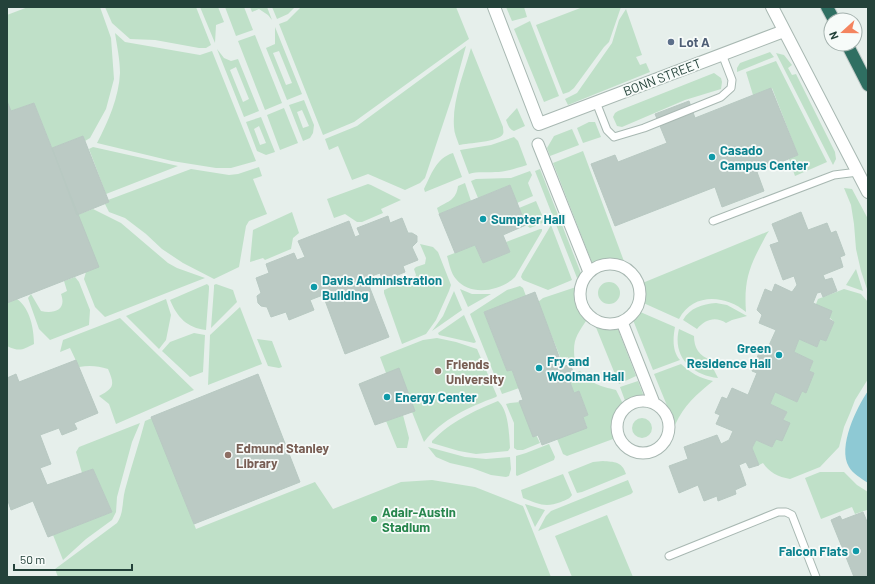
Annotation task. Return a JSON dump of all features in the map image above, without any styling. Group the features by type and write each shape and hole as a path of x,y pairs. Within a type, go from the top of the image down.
{"highway":[{"path":"851,52 868,85"}],"street":[{"name":"BONN STREET","path":"494,7 540,124 784,31"},
{"path":"772,7 868,192"},
{"path":"538,144 589,272"},
{"path":"605,264 614,264 622,267 635,277 640,290 638,305 631,316 622,322 603,324 593,320 584,310 580,302 579,293 581,284 589,272 596,267 605,264"},
{"path":"622,322 654,403 661,408 667,416 669,425 665,442 659,448 651,453 642,454 633,452 626,448 620,441 617,432 617,423 620,414 632,403 639,401 654,403"}],"lane":[{"path":"596,102 607,130 614,137 644,128 721,97 731,88 732,80 722,54"},
{"path":"713,221 834,175 858,172"},
{"path":"669,556 778,512 786,512 792,515 816,577"}],"green space":[{"path":"28,7 100,7 111,38 114,79 106,109 90,138 85,141 83,136 52,148 34,103 11,111 7,101 7,15"},
{"path":"105,7 196,7 211,45 206,48 199,48 155,40 130,39 112,23"},
{"path":"200,7 218,7 224,22 216,25 215,43"},
{"path":"225,7 244,7 253,30 236,36"},
{"path":"250,7 267,7 272,20 268,15 259,9 252,12"},
{"path":"272,7 295,7 288,14 277,19"},
{"path":"301,7 456,7 469,39 354,122 323,135 279,24 287,21"},
{"path":"506,7 524,7 527,17 512,21"},
{"path":"583,7 621,7 609,42 574,88 563,94 536,25"},
{"path":"626,9 642,55 636,57 640,65 646,63 650,72 568,105 565,99 577,93 612,43 619,20"},
{"path":"530,21 559,96 544,102 514,29"},
{"path":"275,27 302,94 287,100 266,48 275,44","holes":["279,51 292,83 286,85 273,53"]},
{"path":"115,33 125,42 200,55 212,51 256,161 231,168 216,168 172,161 97,143 105,127 118,91 120,63"},
{"path":"255,35 282,103 265,110 238,41"},
{"path":"466,46 452,97 425,178 420,183 405,190 368,174 352,180 338,146 329,150 325,139 357,126"},
{"path":"471,48 503,127 503,134 496,139 459,145 454,129 455,107 459,87"},
{"path":"217,49 224,58 231,61 238,59 259,111 244,117","holes":["236,67 249,99 243,102 230,70"]},
{"path":"770,52 774,57 737,72 737,68 740,63"},
{"path":"776,53 784,55 792,65 788,68 792,75 796,74 835,152 836,159 833,165"},
{"path":"776,61 827,162 795,176 789,159 798,155 772,88 753,95 746,72"},
{"path":"714,73 721,78 721,89 685,100 622,127 617,126 613,117 618,111"},
{"path":"304,100 314,125 313,133 310,138 303,141 289,105","holes":["302,110 309,126 303,128 297,112"]},
{"path":"284,108 298,143 280,150 267,115"},
{"path":"517,108 525,126 514,131 510,128 506,120"},
{"path":"261,117 275,152 266,155 257,151 246,122","holes":["259,126 266,143 260,145 254,129"]},
{"path":"589,122 595,122 601,137 583,143 577,128"},
{"path":"572,129 579,145 550,156 547,148 554,136"},
{"path":"514,137 518,141 527,165 511,170 469,174 460,150 491,145"},
{"path":"93,147 178,166 106,194 89,149"},
{"path":"583,151 627,267 610,263 594,268 553,163"},
{"path":"453,153 462,177 425,192 424,189 438,163 447,155"},
{"path":"259,167 262,176 253,179 267,214 249,221 246,226 239,267 214,279 183,263 162,249 146,234 125,218 109,212 105,204 109,202 108,200 191,169 229,175 238,174"},
{"path":"540,169 582,276 577,278 535,171"},
{"path":"530,171 532,175 528,183 533,196 517,203 510,185 478,198 471,181 476,179 511,178"},
{"path":"465,183 471,201 439,214 437,208 451,200 456,194 458,186"},
{"path":"368,184 401,200 381,209 383,213 362,222 357,222 345,214 334,218 327,199"},
{"path":"844,188 852,189 868,219 868,292 856,249 851,205"},
{"path":"536,201 545,222 530,228 526,225 519,208"},
{"path":"93,209 121,223 168,263 177,268 205,278 105,317 95,307 84,279 86,272 98,267 77,215"},
{"path":"292,212 299,233 293,238 291,249 265,260 263,258 250,262 253,230"},
{"path":"551,225 572,280 548,290 523,280 521,277"},
{"path":"542,229 542,231 515,277 502,286 486,290 469,288 462,285 456,279 450,268 447,256 475,245 483,263 510,252 506,242"},
{"path":"769,231 750,269 746,285 746,312 729,302 710,299 701,300 693,304 685,310 679,319 639,301 640,284"},
{"path":"420,244 433,247 438,252 451,285 436,320 426,334 402,344 384,290 415,277 416,275 414,269 425,264 426,258"},
{"path":"856,269 863,291 846,285"},
{"path":"75,277 79,282 90,310 89,325 50,340 39,329 28,298 31,294 41,311 50,312 58,310 62,304 61,294 67,291 64,281"},
{"path":"609,282 617,285 620,293 617,301 609,304 601,301 598,293 601,285"},
{"path":"207,284 209,289 206,330 193,327 184,321 176,312 170,300"},
{"path":"216,284 233,290 237,302 211,328 214,285"},
{"path":"520,286 523,288 526,296 484,312 507,371 512,370 519,388 502,394 470,314 507,290"},
{"path":"576,287 580,306 588,318 580,329 576,338 574,348 575,362 570,364 568,357 561,359 538,302 543,298"},
{"path":"460,289 472,294 491,294 468,307"},
{"path":"844,289 861,294 868,302 868,379 855,400 844,427 839,447 820,467 790,479 782,477 774,474 763,463 759,465 752,448 756,440 772,447 787,412 770,404 775,392 797,402 802,391 806,392 814,373 809,371 813,361 794,352 799,339 817,347 820,339 826,341 834,322 816,304 818,299"},
{"path":"454,291 462,310 432,331 443,316"},
{"path":"17,299 28,313 34,338 34,344 21,350 7,346 7,303"},
{"path":"166,299 171,315 166,340 159,349 126,316"},
{"path":"716,303 727,305 747,316 726,323 715,319 707,321 697,329 683,320 689,312 697,307"},
{"path":"240,307 262,364 208,385 210,335"},
{"path":"638,311 675,327 674,349 680,360 653,370 631,315"},
{"path":"464,315 476,342 474,343 439,335 438,333"},
{"path":"120,318 194,390 116,424 109,404 99,396 108,391 112,386 112,379 108,369 94,366 79,367 70,348 60,352 63,340"},
{"path":"593,320 603,323 616,324 636,376 619,384"},
{"path":"679,329 694,336 696,348 700,354 711,360 712,366 718,378 700,373 692,369 686,363 678,348"},
{"path":"194,333 205,335 203,372 190,377 162,351 170,342"},
{"path":"437,338 477,349 497,396 448,420 424,442 412,412 386,373 380,357 423,340"},
{"path":"257,339 272,341 282,367 279,368 268,366"},
{"path":"681,364 696,375 713,381 691,401 682,412 675,425 654,374"},
{"path":"580,371 596,384 616,390 625,408 619,419 616,436 613,439 567,456 563,454 557,439 587,427 583,417 588,415 579,391 574,393 570,382 576,379 574,374"},
{"path":"638,381 643,394 640,400 627,406 620,387"},
{"path":"498,401 502,405 508,423 510,448 508,451 476,454 459,451 432,443 432,441 455,422"},
{"path":"520,402 540,443 523,450 517,450 514,448 514,423 506,404"},
{"path":"403,415 409,438 407,448 397,448 386,421"},
{"name":"Adair-Austin Stadium","path":"152,418 196,529 315,482 333,509 401,482 432,480 475,487 523,506 551,577 58,577 55,569 117,523 121,515 125,490 145,421"},
{"path":"642,418 649,421 652,428 649,435 642,438 635,435 632,428 635,421"},
{"path":"140,423 132,442 117,497 116,512 112,520 86,539 63,560 53,535 112,512 93,469 82,473 76,452 79,447"},
{"path":"549,444 555,457 554,460 517,476 516,475 516,456"},
{"path":"428,447 465,457 486,459 510,457 511,469 509,476 491,475 472,468 450,463 436,457"},
{"path":"603,461 620,464 626,474 577,493 568,472 593,462"},
{"path":"820,472 844,472 857,485 868,492 868,511 855,514 852,507 821,519 805,478"},
{"path":"563,474 572,495 569,498 555,504 546,505 523,498 521,490"},
{"path":"628,480 633,492 631,494 538,531 546,516 551,511"},
{"path":"525,504 545,510 535,527"},
{"path":"607,515 633,577 572,577 555,536"}],"water":[{"path":"868,391 868,483 855,474 849,467 845,449 854,417"}],"building":[{"name":"Casado Campus Center","path":"771,88 798,155 757,172 764,191 722,207 715,187 615,226 591,164 615,155 618,162 667,143 655,114 689,101 695,118"},
{"path":"7,101 11,111 34,103 99,267 7,303"},
{"path":"83,136 109,202 77,215 52,148"},
{"name":"Sumpter Hall","path":"510,185 526,225 503,235 510,252 483,263 475,245 455,253 439,214"},
{"name":"Green Residence Hall","path":"801,212 808,230 827,223 831,233 836,231 845,255 840,257 843,267 823,275 825,280 832,278 837,291 823,297 821,292 817,293 813,303 832,311 829,319 834,322 826,341 820,339 817,347 799,339 794,352 813,361 809,371 814,373 806,393 802,391 797,402 775,392 770,404 787,412 783,420 790,423 782,441 776,439 772,447 756,440 752,448 759,465 749,468 746,462 739,465 746,485 735,490 736,494 718,501 717,496 704,501 698,485 679,493 669,466 688,459 684,447 717,435 721,444 729,440 733,431 716,424 720,415 715,413 722,397 727,399 732,388 748,395 757,373 752,371 760,350 766,352 776,330 759,323 762,315 757,310 765,289 772,292 775,284 792,292 797,285 794,276 783,280 770,245 779,242 772,224"},
{"name":"Davis Administration Building","path":"388,216 390,223 402,218 408,233 412,233 417,236 417,242 412,247 418,260 403,266 405,272 383,281 380,273 366,278 389,337 345,354 323,295 310,300 314,310 289,320 286,312 271,317 267,307 261,306 258,303 257,296 261,293 256,278 269,273 266,264 294,253 297,260 305,257 298,241 349,221 355,237 360,235 357,228"},
{"name":"Fry and Woolman Hall","path":"535,292 563,367 570,364 576,379 570,382 574,393 579,391 588,415 583,417 587,428 542,445 538,435 533,437 519,401 523,400 512,370 507,371 484,312"},
{"path":"76,360 98,413 74,423 77,429 62,435 59,428 40,435 51,464 40,468 47,485 93,469 112,512 48,537 33,501 11,510 8,501 7,502 7,378 16,374 19,382"},
{"name":"Energy Center","path":"399,368 415,411 375,425 359,384"},
{"name":"Edmund Stanley Library","path":"258,374 300,482 194,524 151,417"},
{"name":"Falcon Flats","path":"863,512 868,524 868,577 854,577 831,520 840,516 842,520"}],"place":[{"name":"Lot A","path":"671,42"},
{"name":"Casado Campus Center","path":"712,157"},
{"name":"Sumpter Hall","path":"483,219"},
{"name":"Davis Administration Building","path":"314,287"},
{"name":"Green Residence Hall","path":"779,355"},
{"name":"Fry and Woolman Hall","path":"539,368"},
{"name":"Friends University","path":"438,371"},
{"name":"Energy Center","path":"387,397"},
{"name":"Edmund Stanley Library","path":"228,455"},
{"name":"Adair-Austin Stadium","path":"374,519"},
{"name":"Falcon Flats","path":"856,551"}]}
